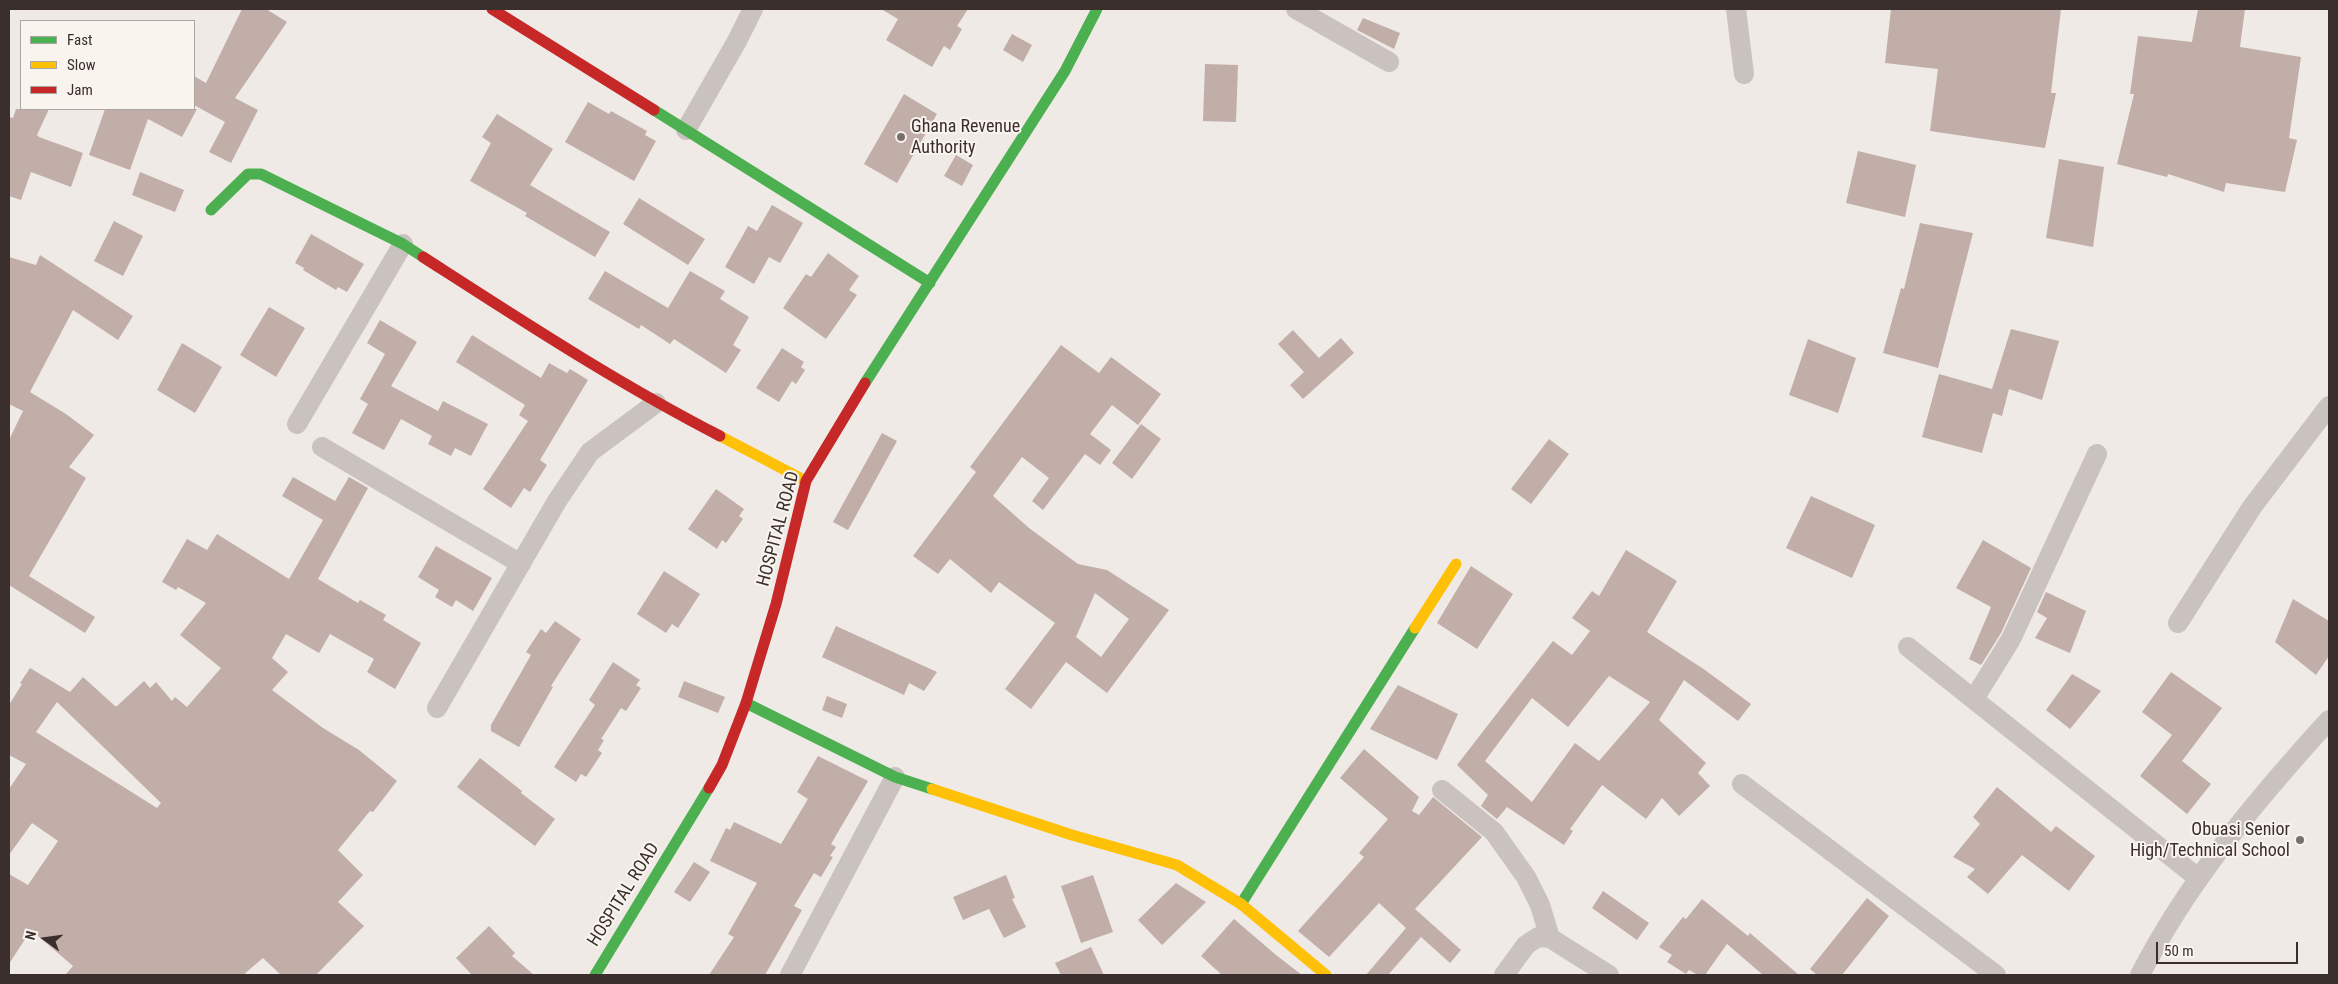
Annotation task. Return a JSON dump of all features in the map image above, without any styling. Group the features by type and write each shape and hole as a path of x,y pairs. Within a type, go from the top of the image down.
{"street":[{"path":"492,9 930,283"},
{"path":"686,130 738,41 753,9"},
{"name":"HOSPITAL ROAD","path":"594,975 661,869 722,765 746,703 776,604 806,481 851,404 1065,71 1097,9"},
{"path":"1296,9 1389,62"},
{"path":"1736,9 1744,74"},
{"path":"211,210 248,174 261,174 403,244 541,333 656,403 806,481"},
{"path":"298,424 403,244"},
{"path":"437,708 557,501 590,452 656,403"},
{"path":"2178,623 2252,507 2329,406"},
{"path":"322,447 521,564"},
{"path":"1974,699 2012,639 2097,454"},
{"path":"1240,904 1456,564"},
{"path":"1908,647 2198,878"},
{"path":"746,703 895,777 1072,834 1177,865 1240,904 1326,975"},
{"path":"2140,975 2198,878 2283,771 2329,720"},
{"path":"790,975 895,777"},
{"path":"1742,784 1996,975"},
{"path":"1442,790 1494,832 1526,877 1540,905 1550,938"},
{"path":"1504,975 1526,945 1538,936 1550,938 1609,975"}],"building":[{"path":"242,9 266,9 287,22 235,98 258,110 231,163 209,152 225,122 195,106 195,77 206,83"},
{"path":"881,9 968,9 957,26 962,29 950,50 944,46 932,67 886,40 898,19"},
{"path":"1891,9 2061,9 2051,93 2056,93 2045,148 1930,131 1938,69 1885,63"},
{"path":"2198,9 2245,9 2240,47 2301,57 2289,138 2297,140 2285,192 2226,183 2224,192 2168,174 2167,177 2117,164 2134,94 2130,94 2138,36 2192,42"},
{"path":"1363,18 1400,33 1394,49 1357,30"},
{"path":"1012,34 1032,45 1023,62 1003,50"},
{"path":"1205,64 1238,65 1236,122 1203,121"},
{"path":"904,94 937,114 897,183 864,164"},
{"path":"588,102 609,114 611,111 647,131 645,135 656,141 634,181 565,142"},
{"path":"16,109 49,110 37,135 83,153 71,187 31,172 21,200 9,196 9,117 13,118"},
{"path":"197,109 182,137 148,119 130,170 89,155 105,110"},
{"path":"497,114 553,149 530,185 610,232 595,257 525,216 527,213 470,181 491,143 482,137"},
{"path":"1858,151 1916,165 1905,217 1846,203"},
{"path":"956,155 973,165 962,186 944,176"},
{"path":"2059,159 2104,167 2093,247 2046,238"},
{"path":"140,172 184,190 175,212 132,195"},
{"path":"639,198 705,239 688,265 623,224"},
{"path":"772,205 803,223 780,263 769,257 754,284 725,267 748,226 757,231"},
{"path":"114,221 143,236 123,276 94,261"},
{"path":"1920,223 1973,233 1938,368 1883,353 1901,288 1904,289"},
{"path":"311,234 364,264 347,292 338,287 336,290 295,263"},
{"path":"828,253 859,276 849,290 857,295 826,339 783,308 806,274 811,277"},
{"path":"40,255 133,316 118,340 73,310 30,392 66,414 94,435 69,467 86,478 29,576 95,617 85,633 9,585 9,440 23,411 9,404 9,257 36,265"},
{"path":"605,271 668,308 690,271 725,291 720,299 749,317 733,345 741,350 726,373 674,339 670,344 641,325 639,329 588,299"},
{"path":"269,307 305,328 276,377 240,355"},
{"path":"380,320 417,342 391,386 438,411 443,401 488,424 471,456 455,448 451,456 428,444 432,436 401,419 384,450 352,433 368,404 360,399 385,354 367,343"},
{"path":"2011,329 2059,341 2042,400 2009,389 2002,416 1993,413 1982,453 1922,437 1939,374 1992,389"},
{"path":"1293,330 1319,358 1341,338 1354,353 1303,399 1290,385 1304,372 1278,344"},
{"path":"472,335 541,378 549,363 567,373 570,369 588,380 540,460 547,465 530,492 524,488 511,508 483,489 528,421 519,415 525,405 456,362"},
{"path":"1808,339 1856,358 1838,413 1789,395"},
{"path":"182,343 222,367 195,413 157,390"},
{"path":"1061,345 1099,373 1111,357 1161,394 1138,425 1112,405 1090,434 1111,450 1100,465 1085,454 1043,510 1032,501 1049,478 1022,457 993,496 1029,528 1078,564 1107,570 1169,610 1107,693 1066,662 1031,709 1005,689 1055,623 999,582 991,593 950,559 938,574 913,556 976,472 970,467","holes":["1095,593 1129,619 1101,657 1076,637"]},
{"path":"782,348 804,362 801,367 805,370 796,384 792,381 779,402 756,388"},
{"path":"1141,424 1161,439 1132,479 1112,463"},
{"path":"882,433 897,441 848,530 833,522"},
{"path":"1549,439 1569,454 1531,504 1511,489"},
{"path":"293,477 335,501 349,477 368,488 318,579 358,603 360,600 386,615 383,620 421,643 395,689 367,672 374,659 330,634 319,653 286,634 272,658 288,672 272,690 323,728 359,750 397,781 373,812 370,811 338,850 363,875 338,902 364,926 316,975 281,975 263,958 243,975 65,975 73,966 31,930 9,964 9,874 28,885 58,841 32,823 9,855 9,789 26,764 9,755 9,705 22,684 20,683 30,668 70,692 83,677 117,706 144,681 150,688 156,682 172,701 175,697 187,707 221,668 180,635 206,603 178,587 176,590 162,582 187,539 207,550 217,534 289,579 323,520 282,496","holes":["57,702 161,803 157,808 36,732"]},
{"path":"716,489 744,509 739,516 743,519 726,543 722,540 717,549 688,529"},
{"path":"1811,496 1875,525 1852,578 1786,548"},
{"path":"1983,540 2031,568 2001,633 1981,665 1969,659 1991,607 1956,588"},
{"path":"436,546 492,578 473,611 456,600 452,607 435,597 439,590 418,577"},
{"path":"1626,550 1677,581 1647,632 1705,670 1751,704 1738,721 1684,680 1659,720 1706,763 1698,773 1710,786 1679,816 1662,798 1646,819 1602,785 1570,829 1573,831 1564,845 1507,807 1497,819 1481,806 1488,795 1457,765 1553,641 1572,655 1590,631 1572,618 1592,591 1599,596","holes":["1609,676 1650,702 1599,761 1575,743 1532,802 1485,761 1532,698 1568,727"]},
{"path":"1471,566 1513,594 1477,649 1437,623"},
{"path":"664,571 700,594 678,628 672,624 666,633 637,614"},
{"path":"2046,592 2086,611 2070,653 2035,638 2047,618 2037,612"},
{"path":"2293,599 2329,621 2329,656 2316,675 2275,642"},
{"path":"555,621 581,639 551,686 553,687 519,747 491,731 491,725 531,655 526,652 541,629 546,633"},
{"path":"836,626 937,672 924,691 909,683 904,695 822,657"},
{"path":"613,662 640,680 636,685 641,688 626,711 621,708 601,739 604,740 598,750 602,753 586,777 581,774 576,782 554,767 595,705 589,700"},
{"path":"2171,672 2222,708 2182,761 2211,784 2187,814 2140,776 2172,735 2142,712"},
{"path":"2072,674 2101,691 2070,729 2046,710"},
{"path":"684,681 725,697 718,713 678,697"},
{"path":"1398,685 1458,714 1437,760 1370,729"},
{"path":"827,696 847,704 842,718 822,710"},
{"path":"1364,749 1419,797 1412,811 1419,815 1433,797 1482,837 1415,909 1461,950 1450,963 1421,937 1388,975 1366,975 1406,928 1379,903 1329,957 1298,931 1364,857 1359,853 1388,819 1340,778"},
{"path":"818,756 868,781 831,844 836,847 830,856 833,857 821,877 814,873 794,906 802,910 765,975 709,975 734,937 728,934 757,883 710,861 726,828 730,830 734,822 781,844 808,799 797,792"},
{"path":"480,758 555,819 535,846 457,787"},
{"path":"1997,787 2051,832 2056,826 2095,856 2069,891 2022,855 1988,894 1967,877 1975,869 1953,857 1980,824 1973,817"},
{"path":"694,862 710,872 690,902 674,892"},
{"path":"1006,875 1015,898 1012,899 1026,927 1004,938 989,909 963,920 953,897"},
{"path":"1093,875 1113,932 1081,943 1061,886"},
{"path":"1176,883 1206,902 1162,945 1138,920"},
{"path":"1603,891 1649,923 1637,940 1592,908"},
{"path":"1867,898 1889,916 1842,975 1817,975 1810,969"},
{"path":"1702,899 1748,936 1750,933 1799,975 1763,975 1727,944 1705,975 1698,975 1689,970 1686,974 1667,962 1672,955 1659,947 1683,917 1686,919"},
{"path":"1234,919 1302,975 1222,975 1201,956"},
{"path":"489,926 515,953 512,956 534,975 472,975 456,958"},
{"path":"1091,947 1104,975 1061,975 1055,963"}],"traffic: fast":[{"path":"865,383 1065,71 1097,9"},
{"path":"654,110 930,283"},
{"path":"211,210 248,174 261,174 403,244 423,257"},
{"path":"1241,904 1415,628"},
{"path":"746,703 895,777 932,789"},
{"path":"595,975 709,788"}],"traffic: slow":[{"path":"720,436 806,481"},
{"path":"1415,628 1456,564"},
{"path":"932,789 1072,835 1177,865 1241,904 1326,975"}],"traffic: jam":[{"path":"492,9 654,110"},
{"path":"423,257 607,373 720,436"},
{"path":"709,788 722,765 746,703 776,604 806,481 865,383"}],"place":[{"name":"Ghana Revenue Authority","path":"901,137"},
{"name":"Obuasi Senior High/Technical School","path":"2300,840"}]}
